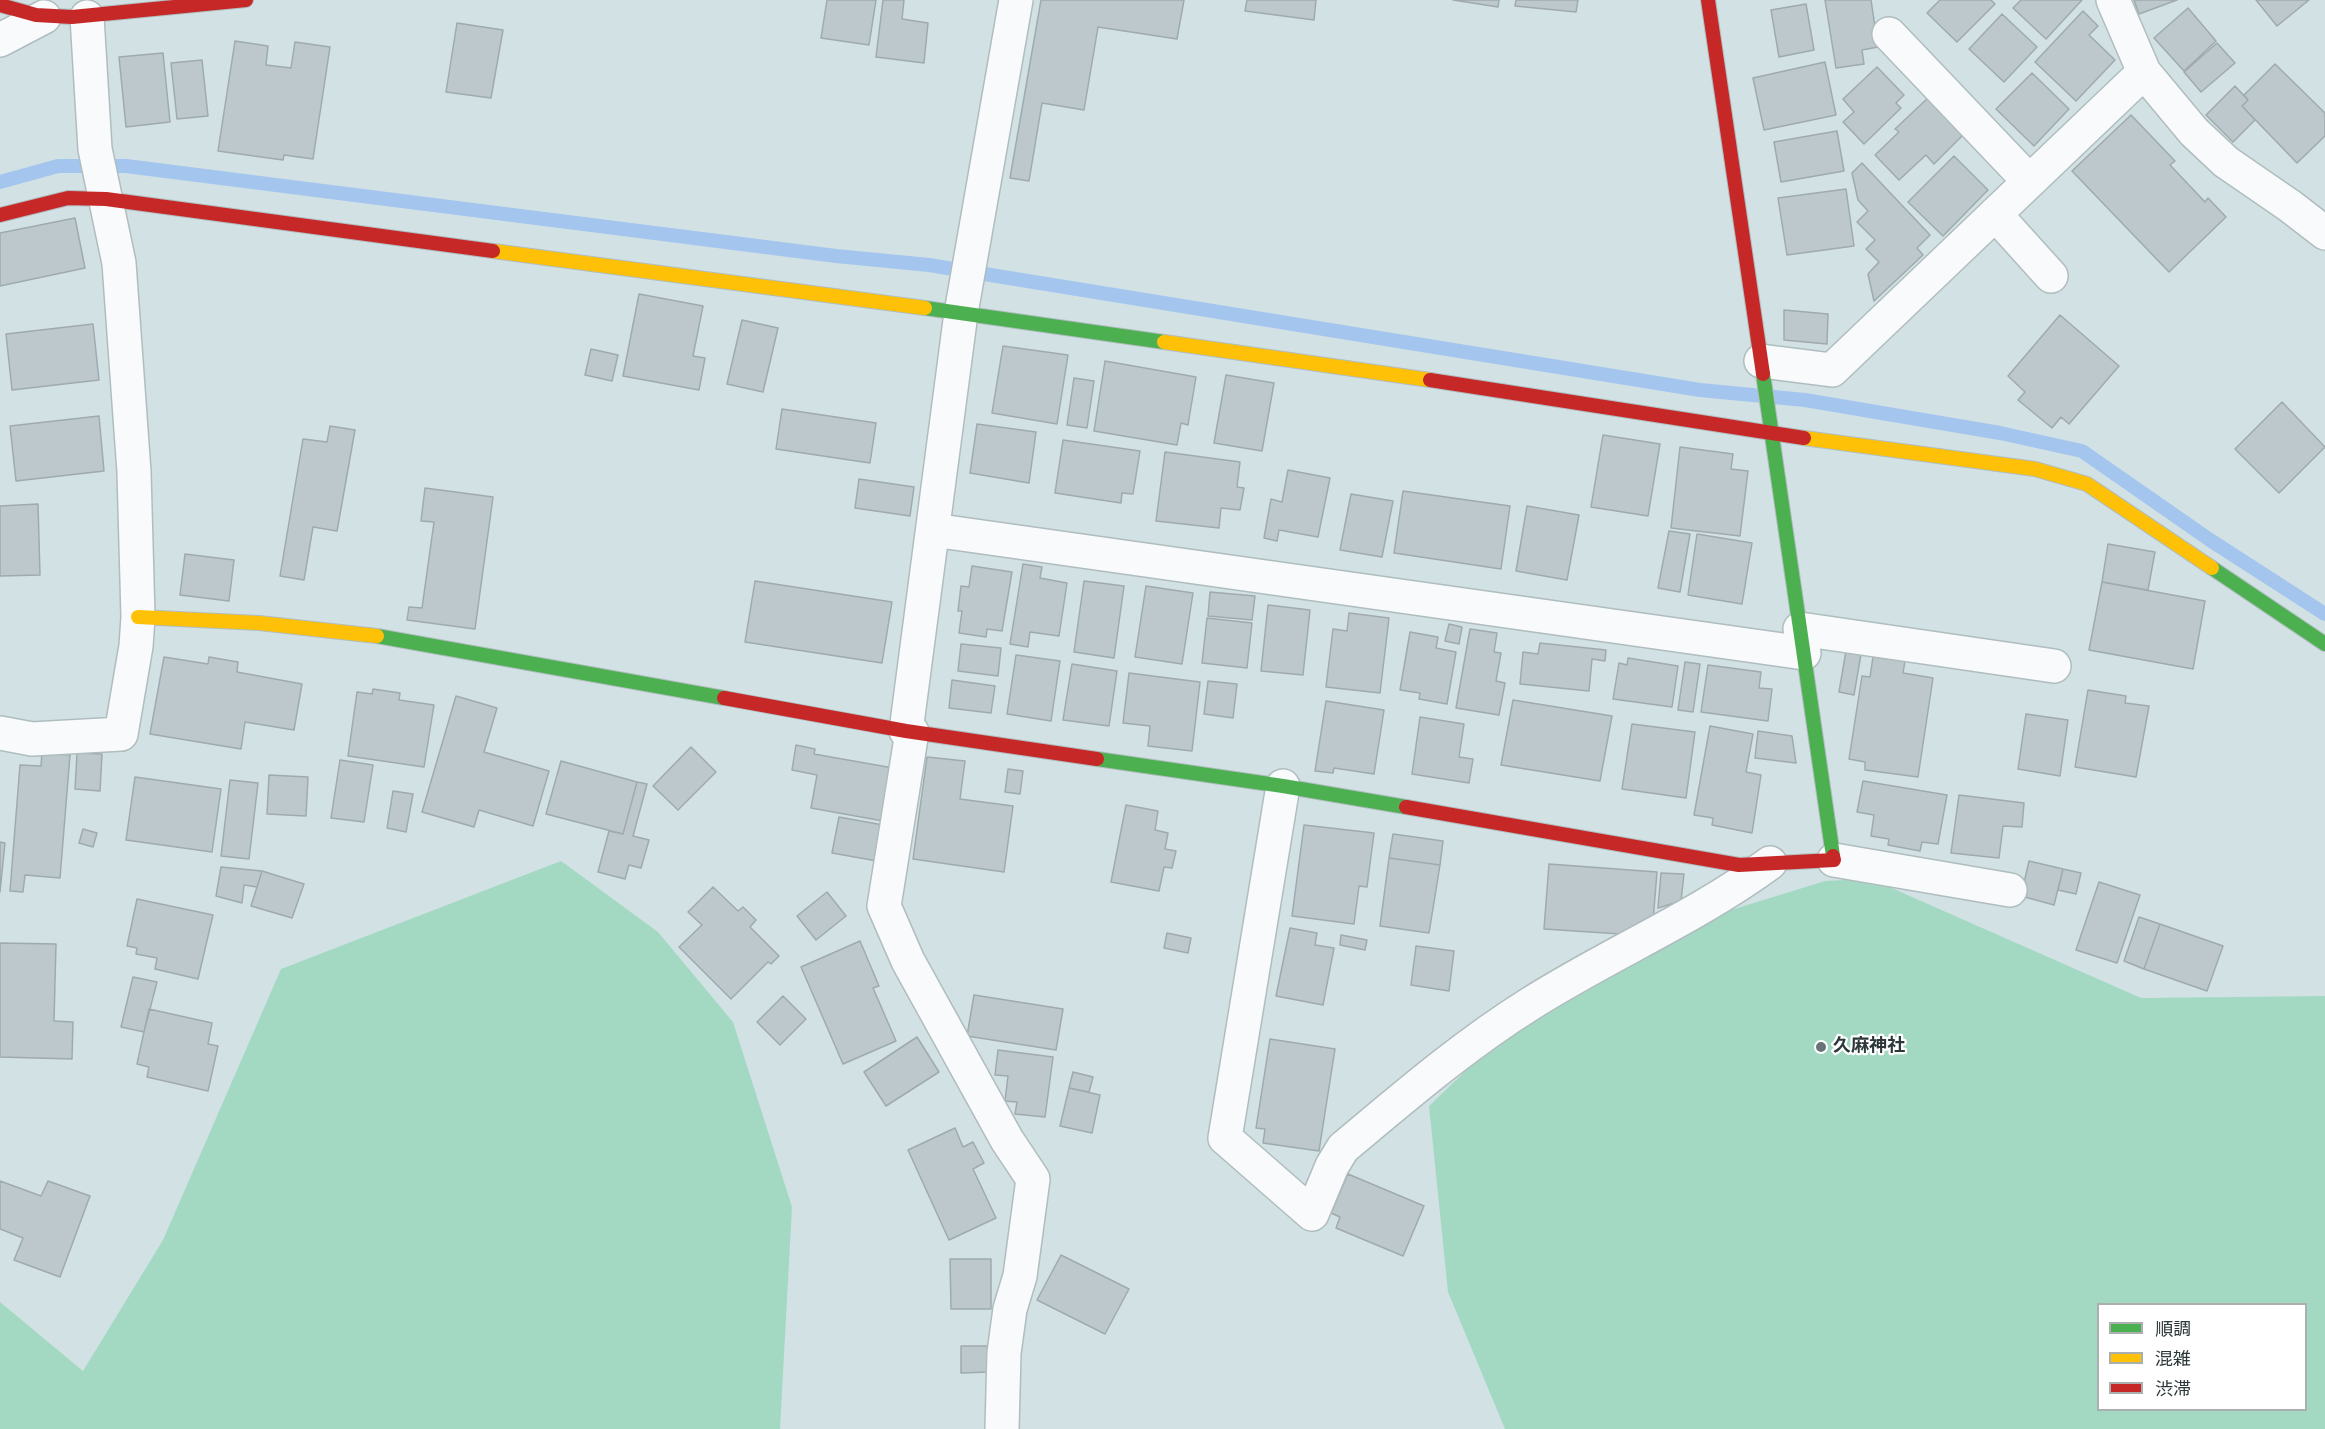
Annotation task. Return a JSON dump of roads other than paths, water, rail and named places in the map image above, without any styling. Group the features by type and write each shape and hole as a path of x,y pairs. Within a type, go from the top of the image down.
{"main road":[{"path":"0,5 20,13 44,17 87,17 131,7 246,0"},
{"path":"138,617 259,623 375,636 909,731 1283,786 1739,865 1834,860 1708,0"},
{"path":"0,215 68,198 106,199 961,313 1376,372 1890,451 2035,469 2087,484 2325,644"}],"street":[{"path":"1002,1429 1004,1353 1010,1309 1020,1276 1033,1179 1007,1140 908,961 884,906 909,731 961,313 1016,0"},
{"path":"2113,0 2144,72 2194,132 2226,162 2325,233"},
{"path":"0,40 44,17"},
{"path":"0,733 32,739 121,734 136,646 138,617 134,472 121,286 119,263 95,149 87,17"},
{"path":"1889,34 2030,181"},
{"path":"1761,361 1832,370 2144,72"},
{"path":"1995,214 2051,276"},
{"path":"933,530 1802,641 2054,666"},
{"path":"1283,786 1225,1138 1312,1215 1342,1148 1451,1058 1531,1003 1733,890 1770,863"},
{"path":"1834,860 2010,890"}],"waterway":[{"path":"0,182 58,166 126,166 836,256 929,265 1700,390 1805,400 2000,433 2082,451 2210,540 2325,614"}],"place":[{"name":"久麻神社","path":"1821,1047"}]}
